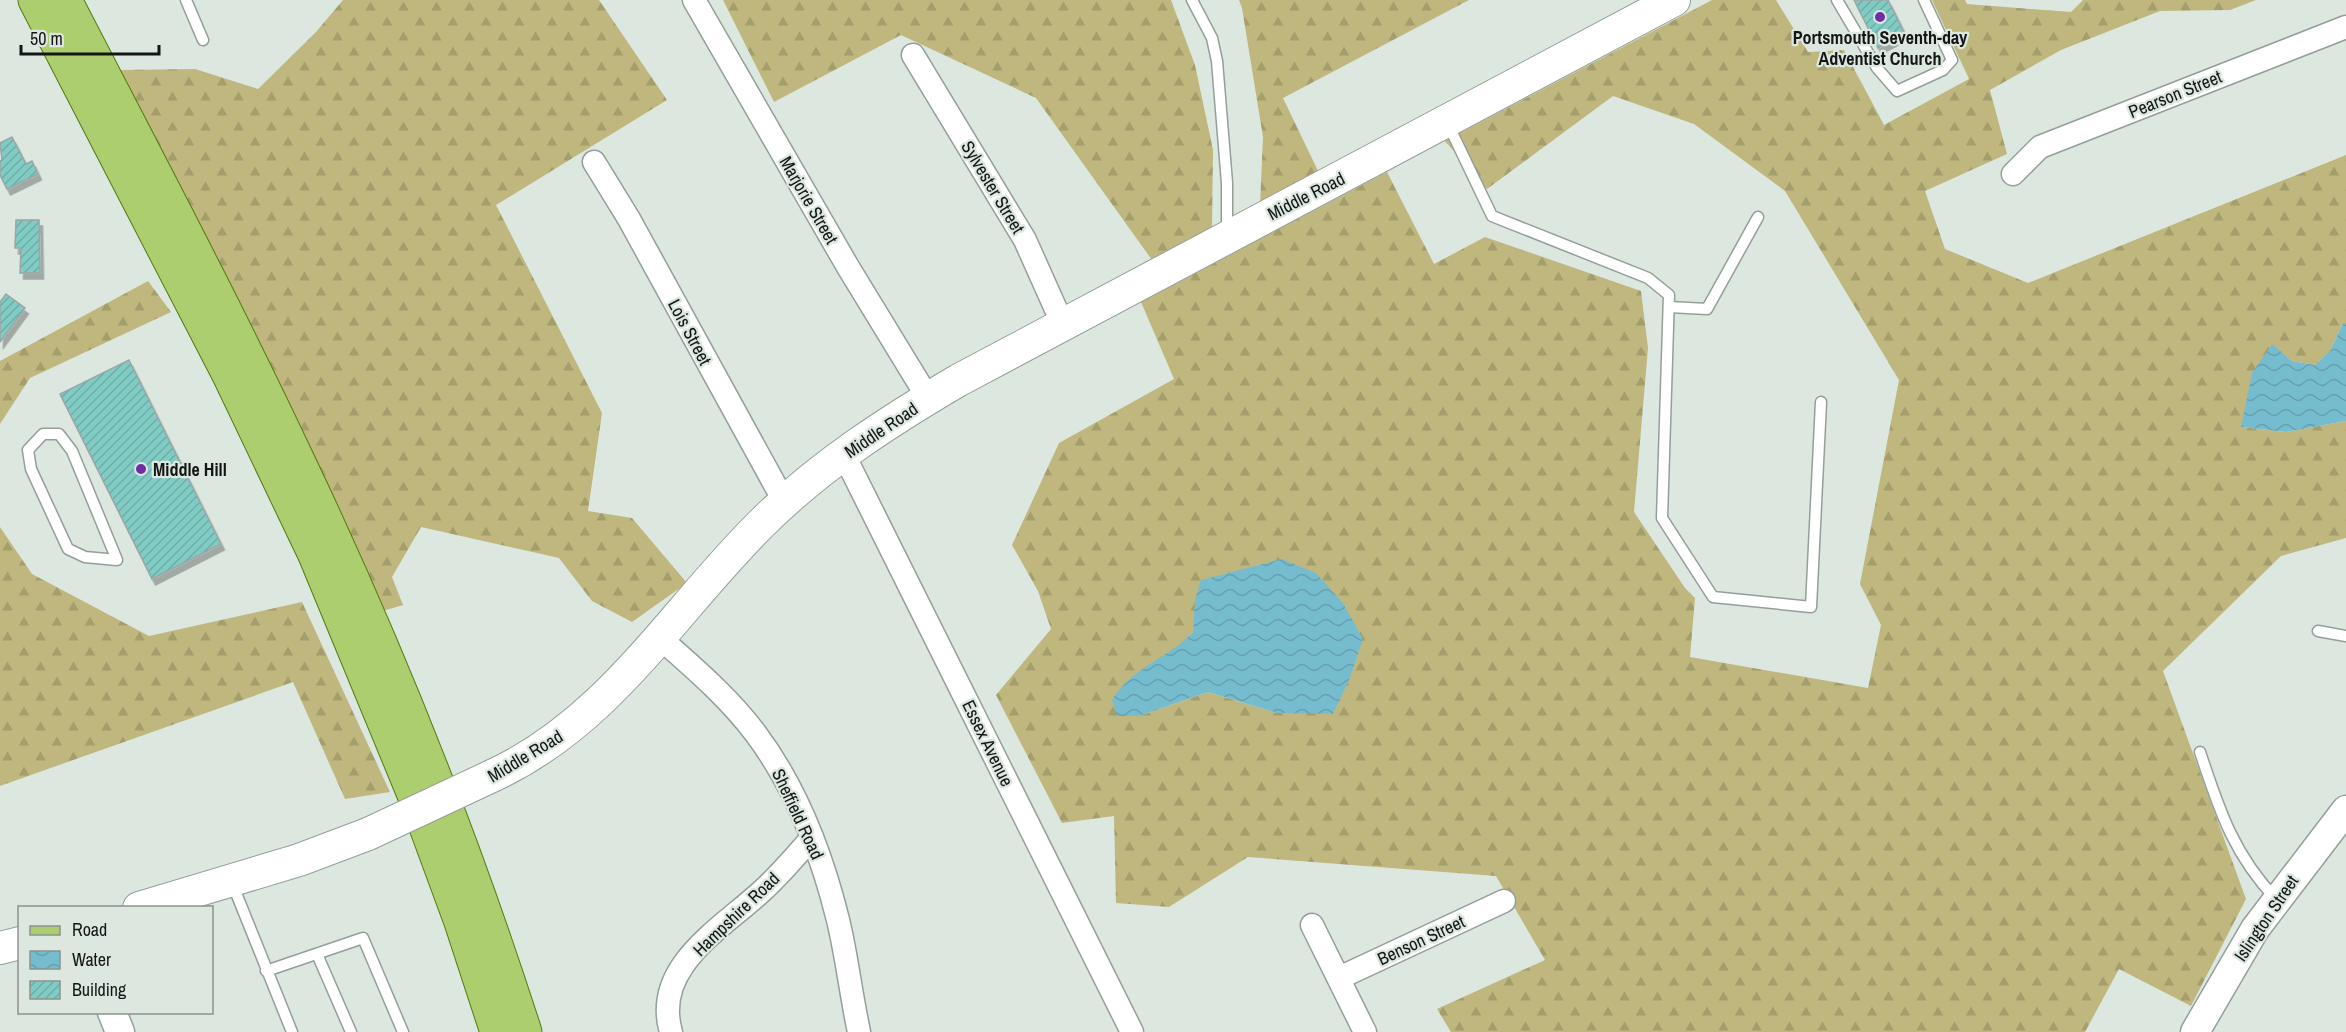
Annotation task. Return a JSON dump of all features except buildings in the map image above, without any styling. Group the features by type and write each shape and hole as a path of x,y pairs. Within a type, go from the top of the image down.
{"main road":[{"path":"35,0 228,375 315,555 411,787 461,922 497,1032"},
{"path":"65,0 249,360 335,541 383,651 458,837 525,1032"},
{"name":"Middle Road","path":"146,906 307,858 368,834 529,758 575,725 627,677 737,549 784,503 844,454 928,398 1674,0"},
{"path":"0,948 18,944"}],"street":[{"name":"Marjorie Street","path":"694,0 848,267 928,398"},
{"name":"Pearson Street","path":"2013,174 2040,147 2346,27"},
{"name":"Sylvester Street","path":"913,55 1020,232 1063,325"},
{"name":"Lois Street","path":"594,162 652,260 784,503"},
{"name":"Essex Avenue","path":"844,454 1132,1032"},
{"name":"Sheffield Road","path":"660,638 701,673 756,734 778,768 813,837 839,922 859,1032"},
{"name":"Islington Street","path":"2196,1032 2255,929 2346,810"},
{"name":"Hampshire Road","path":"671,1032 666,1013 671,986 697,947 763,890 813,837"},
{"name":"Benson Street","path":"1339,978 1504,901"},
{"path":"1312,925 1365,1032"},
{"path":"113,1014 120,1032"}],"lane":[{"path":"186,0 204,40"},
{"path":"1192,0 1212,38 1217,61 1227,183 1227,237"},
{"path":"1838,0 1877,68 1897,91 1943,70 1952,60 1924,0"},
{"path":"1447,122 1492,216 1648,278 1669,295 1662,518 1713,597 1811,607 1821,402"},
{"path":"1669,308 1707,309 1758,217"},
{"path":"43,434 58,434 72,451 117,560 85,556 68,549 31,469 28,450 43,434"},
{"path":"2318,631 2346,636"},
{"path":"2200,752 2226,827 2256,879 2276,899"},
{"path":"231,880 292,1032"},
{"path":"266,971 363,938 403,1032"},
{"path":"316,954 351,1032"}],"green space":[{"path":"343,0 599,0 667,100 496,205 602,413 588,511 632,518 687,583 632,622 592,601 559,558 421,527 392,577 403,605 379,612 216,257 120,70 195,69 258,89 316,32"},
{"path":"723,0 1171,0 1195,65 1213,150 1212,228 1152,260 1036,98 901,35 774,102"},
{"path":"1239,0 1469,0 1283,98 1319,173 1260,205 1263,137"},
{"path":"1712,0 1776,0 1808,52 1844,50 1884,125 1969,79 1932,0 1965,0 1967,4 2071,12 2083,0 2256,0 2230,10 2160,11 2061,50 1990,90 2007,154 1925,191 1945,249 2028,283 2346,155 2346,323 2343,323 2330,351 2315,365 2292,361 2272,345 2241,427 2286,432 2346,421 2346,538 2281,556 2163,671 2246,899 2191,1006 2119,969 2085,1032 1451,1032 1437,1009 1545,960 1496,876 1248,857 1169,907 1116,903 1114,816 1062,823 996,695 1051,629 1038,591 1012,545 1059,443 1174,379 1141,302 1387,172 1434,264 1485,237 1641,291 1648,348 1634,512 1685,588 1695,598 1690,657 1868,688 1881,625 1860,584 1899,380 1785,191 1694,124 1613,96 1487,189 1445,141","holes":["1193,632 1277,713 1208,692 1139,716 1181,645"]},
{"path":"148,281 171,312 30,378 0,424 0,361"},
{"path":"0,527 32,574 149,636 302,602 390,792 345,799 293,682 0,786"}],"water":[{"path":"2343,323 2346,323 2346,421 2286,432 2241,427 2252,373 2272,344 2292,361 2315,365 2330,351"},
{"path":"1282,559 1316,573 1343,603 1363,639 1350,678 1333,714 1277,713 1208,692 1139,716 1117,716 1112,700 1120,688 1140,671 1183,642 1193,632 1195,600 1201,580"}],"place":[{"name":"Portsmouth Seventh-day Adventist Church","path":"1880,17"},
{"name":"Middle Hill","path":"141,469"}]}
